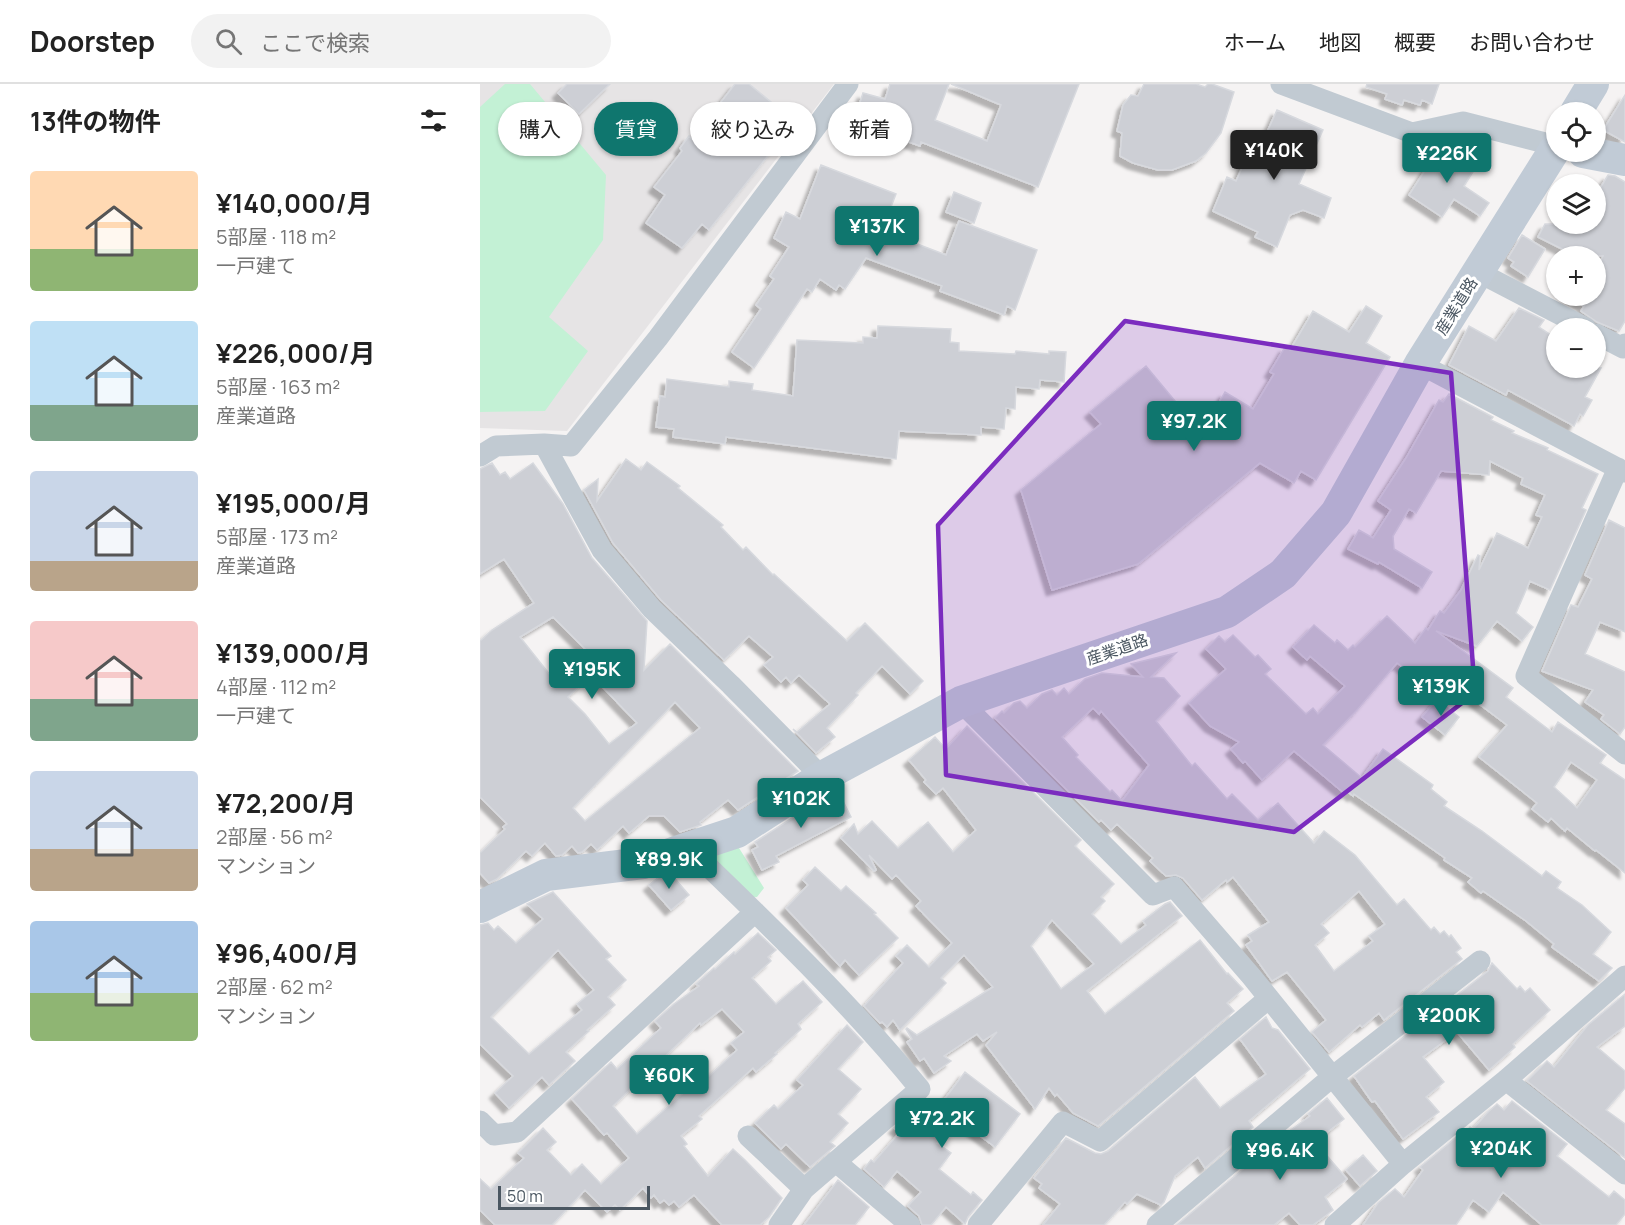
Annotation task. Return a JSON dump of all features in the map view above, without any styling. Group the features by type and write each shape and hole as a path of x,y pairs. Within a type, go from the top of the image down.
{"street":[{"path":"480,456 496,446 544,444 571,446 658,338 848,84"},
{"path":"1281,84 1412,133 1462,122 1546,143"},
{"path":"1582,102 1593,84"},
{"path":"1606,156 1625,160"},
{"name":"産業道路","path":"480,907 546,875 643,863 737,832 822,777 961,702 1227,612 1283,574 1336,513 1419,364 1547,162"},
{"path":"1478,272 1567,318"},
{"path":"1606,339 1623,348 1625,344"},
{"path":"1419,364 1621,470 1526,676 1625,754"},
{"path":"544,444 602,550 652,609 822,777"},
{"path":"961,702 1152,895 1174,886 1269,998 1403,1164"},
{"path":"689,848 755,912 889,1051 920,1089 804,1189 779,1225"},
{"path":"480,1121 494,1135 517,1132 755,912"},
{"path":"1157,1225 1332,1077 1480,961"},
{"path":"1335,1225 1403,1164 1506,1080 1625,976"},
{"path":"978,1225 1063,1122 1100,1141 1269,998"},
{"path":"1506,1080 1625,1174"},
{"path":"748,1136 804,1189"},
{"path":"836,1162 909,1225"}],"highlighted area":[{"path":"1125,321 1451,373 1475,693 1294,832 946,775 938,525"}],"shaded area":[{"path":"480,84 834,84 816,107 816,102 690,102 690,156 779,156 567,431 480,428"}],"green space":[{"path":"505,84 530,84 545,102 498,102 498,156 582,156 582,146 606,175 603,240 549,317 588,351 545,411 480,412 480,107"},
{"path":"734,840 764,888 757,897 747,898 709,854"}],"building":[{"path":"567,84 610,84 582,111 582,102 567,102 558,93"},
{"path":"735,84 749,84 771,102 721,102"},
{"path":"890,84 949,84 935,120 987,141 1001,105 951,84 1079,84 1038,187 921,142 920,146 912,143 912,102 860,102 863,93 885,99"},
{"path":"1144,84 1196,84 1205,87 1212,84 1234,92 1221,133 1206,153 1196,161 1172,170 1158,170 1133,163 1120,156 1122,133 1117,131 1123,105 1131,95 1138,96"},
{"path":"1367,84 1439,84 1432,104 1422,100 1420,105 1404,100 1402,105 1385,99 1387,94 1366,87"},
{"path":"1625,95 1625,142 1606,132 1606,125"},
{"path":"1277,110 1323,130 1299,184 1331,198 1324,218 1303,210 1290,215 1277,247 1255,237 1258,232 1213,211 1227,177 1236,181 1251,148 1258,152"},
{"path":"689,136 690,156 768,156 709,230 702,224 682,248 646,223 665,195 654,187 682,151 680,148"},
{"path":"1442,144 1476,167 1464,186 1489,203 1480,216 1454,199 1442,217 1409,195"},
{"path":"821,165 896,194 884,225 914,235 912,242 946,255 959,221 1037,250 1015,310 1007,306 1004,315 940,291 942,286 866,258 845,289 839,285 836,290 820,279 812,292 807,289 754,368 732,352 761,309 756,305 774,279 770,276 789,247 774,238 786,212 800,219"},
{"path":"1608,175 1615,176 1625,182 1625,321 1619,331 1606,326 1606,318 1591,318 1581,311 1584,306 1606,306 1606,246 1556,246 1538,237 1545,224 1546,234 1606,234 1606,178"},
{"path":"954,192 981,203 974,223 946,212"},
{"path":"1522,235 1545,249 1528,277 1511,266 1514,262 1508,258"},
{"path":"1366,306 1382,316 1366,343 1390,357 1316,480 1301,471 1294,483 1260,463 1138,564 1052,590 1021,490 1101,424 1090,412 1146,366 1185,413 1192,408 1210,418 1225,392 1253,409 1274,374 1270,372 1285,347 1290,350 1313,311 1349,332"},
{"path":"1519,308 1544,320 1539,327 1546,332 1546,378 1595,378 1585,397 1592,400 1583,416 1580,414 1574,426 1508,390 1506,395 1449,365 1469,326 1496,341"},
{"path":"878,326 951,329 950,342 959,343 959,351 1015,354 1016,351 1049,354 1049,351 1066,352 1064,382 1040,380 1039,389 1016,387 1015,409 1006,408 1004,429 981,427 981,435 899,431 896,459 726,437 725,444 673,437 674,429 656,427 660,396 665,397 667,379 729,387 729,381 753,384 752,390 793,396 797,340 863,343 863,337 877,338"},
{"path":"1449,394 1493,417 1491,420 1514,431 1512,433 1548,448 1547,450 1598,474 1582,508 1586,510 1550,590 1530,581 1516,613 1533,627 1522,641 1497,621 1477,646 1436,631 1513,688 1506,697 1552,732 1558,722 1606,755 1600,763 1625,780 1625,873 1567,828 1565,831 1551,818 1548,822 1532,809 1537,803 1479,757 1507,725 1474,700 1479,693 1455,673 1439,693 1397,663 1323,745 1362,778 1383,749 1433,785 1431,789 1447,802 1444,806 1542,876 1546,871 1561,882 1557,888 1582,905 1611,932 1593,954 1612,968 1599,981 1552,947 1554,944 1526,921 1483,891 1481,893 1468,882 1472,878 1354,794 1353,796 1347,791 1345,794 1294,751 1262,780 1231,749 1239,742 1210,726 1189,703 1226,669 1206,649 1219,636 1225,642 1233,635 1271,669 1265,674 1306,714 1313,708 1318,714 1345,686 1310,656 1307,660 1293,647 1314,625 1335,643 1337,640 1348,650 1353,645 1355,647 1387,616 1415,643 1426,628 1428,630 1440,611 1444,613 1461,590 1478,555 1480,556 1479,570 1497,533 1528,548 1542,517 1536,515 1545,495 1521,484 1523,478 1490,461 1489,475 1441,471 1416,513 1409,509 1393,536 1394,549 1432,572 1422,588 1379,562 1378,564 1348,549 1359,530 1373,538 1391,510 1378,501 1439,400 1443,402","holes":["1571,762 1597,780 1577,808 1554,787"]},
{"path":"626,459 641,470 647,462 680,486 678,488 723,525 721,527 743,550 746,547 773,575 847,641 865,623 923,681 910,694 882,666 827,728 835,737 816,753 793,729 797,732 830,704 799,675 791,683 786,677 781,682 764,665 773,657 749,636 724,660 661,600 613,543 584,490 598,479 597,501"},
{"path":"492,463 500,475 505,472 510,479 533,463 563,504 592,558 647,621 644,670 670,644 798,771 770,789 768,787 758,797 738,810 728,800 700,822 701,825 680,832 664,816 649,816 629,833 623,826 597,850 591,844 578,853 572,846 562,855 556,856 545,843 532,856 526,851 497,879 489,883 480,873 480,853 505,829 503,827 507,824 480,797 480,641 492,630 534,603 504,559 480,574 480,469","holes":["553,617 594,658 586,666 583,662 558,685 520,637","591,675 637,723 609,744 568,697","675,702 700,728 585,821 573,808"]},
{"path":"1609,520 1625,528 1625,632 1600,622 1585,654 1625,672 1625,727 1620,734 1601,719 1604,715 1585,702 1593,690 1542,671 1571,605 1578,607 1592,579 1585,575"},
{"path":"1176,653 1151,677 1164,678 1180,696 1156,721 1192,766 1195,763 1227,799 1232,794 1258,820 1278,803 1314,843 1324,831 1355,855 1397,905 1404,899 1431,930 1434,927 1440,934 1444,931 1449,937 1451,935 1461,948 1456,952 1462,959 1384,1020 1379,1013 1362,1027 1360,1025 1329,1052 1312,1032 1326,1020 1287,972 1272,981 1246,945 1252,941 1248,935 1269,922 1233,877 1202,900 1183,878 1176,875 1166,876 1150,861 1153,858 1117,824 1111,830 1101,820 1099,822 995,718 1002,711 1004,713 1014,703 1020,701 1027,708 1042,694 1052,690 1057,695 1064,688 1069,694 1085,679 1102,673 1143,677 1131,664","holes":["1093,708 1099,714 1101,711 1149,765 1122,801 1076,757 1078,755 1062,737","1359,891 1385,924 1369,936 1373,941 1334,971 1315,945 1329,933 1321,924"]},
{"path":"1437,699 1459,717 1445,735 1422,717"},
{"path":"967,726 1081,840 1075,846 1114,884 1101,897 1105,901 1092,914 1121,944 1146,925 1143,921 1165,904 1170,902 1182,916 1087,991 1105,1014 1200,940 1227,974 1243,989 1227,1003 1234,1011 1098,1126 1073,1113 1049,1088 1035,1109 986,1045 997,1032 983,1041 977,1034 944,1056 951,1061 934,1073 924,1058 920,1061 907,1042 912,1039 906,1029 917,1035 993,987 964,955 941,978 946,983 900,1030 893,1020 887,1027 882,1022 880,1023 864,1006 903,963 896,956 907,945 929,967 952,943 916,906 921,901 896,875 892,879 869,855 876,870 874,871 841,838 854,824 858,834 872,821 898,848 928,822 953,852 976,830 943,788 936,794 924,782 926,780 909,760 935,737 946,749","holes":["1052,920 1094,964 1061,989 1031,946"]},
{"path":"837,789 851,817 776,856 779,862 762,870 752,850 758,847 755,842"},
{"path":"815,867 841,891 846,886 876,913 874,914 898,938 859,975 845,960 840,966 786,908 808,885 803,880"},
{"path":"670,873 689,895 671,910 649,885 659,877"},
{"path":"553,892 611,956 606,959 626,980 608,997 615,1005 566,1052 575,1061 549,1085 542,1077 509,1108 495,1093 513,1076 480,1044 480,925 488,923 494,930 498,926 516,943 543,919 527,904","holes":["558,950 594,990 577,1004 582,1010 529,1054 491,1017"]},
{"path":"758,933 776,950 768,957 771,961 752,978 776,1004 803,981 822,1002 798,1024 801,1029 775,1053 777,1054 756,1072 753,1068 699,1116 702,1119 681,1136 687,1144 684,1146 708,1176 733,1149 745,1160 782,1198 769,1217 760,1225 722,1225 694,1195 679,1207 674,1201 669,1205 664,1200 660,1203 654,1195 651,1198 643,1188 620,1210 615,1205 607,1212 585,1190 552,1225 495,1225 480,1210 480,1179 491,1189 524,1158 518,1153 543,1128 556,1142 547,1150 571,1175 582,1164 601,1184 629,1158 607,1133 604,1135 572,1099 611,1062 617,1069 661,1028 655,1021 699,986 696,984 714,968 734,952 735,954","holes":["722,1009 744,1032 731,1043 737,1050 709,1076 706,1073 637,1134 613,1106 700,1023 701,1025"]},
{"path":"1492,963 1517,989 1520,986 1525,992 1530,988 1550,1010 1513,1044 1515,1047 1489,1070 1457,1032 1423,1057 1444,1082 1426,1097 1439,1112 1403,1139 1354,1076 1488,971"},
{"path":"1625,994 1625,1026 1597,1047 1625,1071 1625,1088 1606,1110 1625,1124 1625,1158 1527,1081 1547,1061 1554,1067 1588,1025"},
{"path":"1266,1017 1272,1028 1278,1030 1310,1069 1249,1121 1253,1127 1205,1168 1198,1157 1175,1176 1161,1205 1137,1194 1127,1204 1125,1202 1104,1225 1043,1225 1060,1204 1039,1188 1042,1184 1034,1178 1066,1138 1095,1153 1101,1154 1108,1151 1195,1077 1220,1108 1266,1074 1240,1039"},
{"path":"847,1025 863,1042 838,1069 861,1089 838,1114 848,1123 830,1142 835,1146 810,1167 786,1144 781,1149 755,1123 774,1105 778,1109 803,1085 797,1080"},
{"path":"965,1072 1020,1114 995,1147 956,1118 937,1143 951,1153 939,1169 971,1195 973,1192 982,1200 965,1224 946,1207 931,1225 922,1225 919,1216 908,1206 921,1192 897,1171 884,1187 864,1169 871,1160 874,1162 900,1132 894,1128 907,1117 909,1119 915,1111 928,1121"},
{"path":"1327,1098 1344,1119 1315,1142 1347,1179 1325,1197 1333,1210 1313,1225 1300,1225 1289,1213 1274,1225 1177,1225 1281,1137 1310,1116 1308,1114"},
{"path":"1512,1101 1567,1144 1557,1156 1609,1197 1614,1191 1625,1200 1625,1214 1616,1225 1542,1225 1503,1192 1489,1212 1473,1200 1456,1225 1363,1225 1378,1203 1395,1189 1404,1197 1423,1170 1420,1167 1459,1135 1462,1137 1470,1127 1473,1129 1497,1104 1504,1110"},
{"path":"1363,1155 1377,1171 1360,1186 1346,1170"},
{"path":"838,1180 869,1207 855,1225 804,1225"}]}
